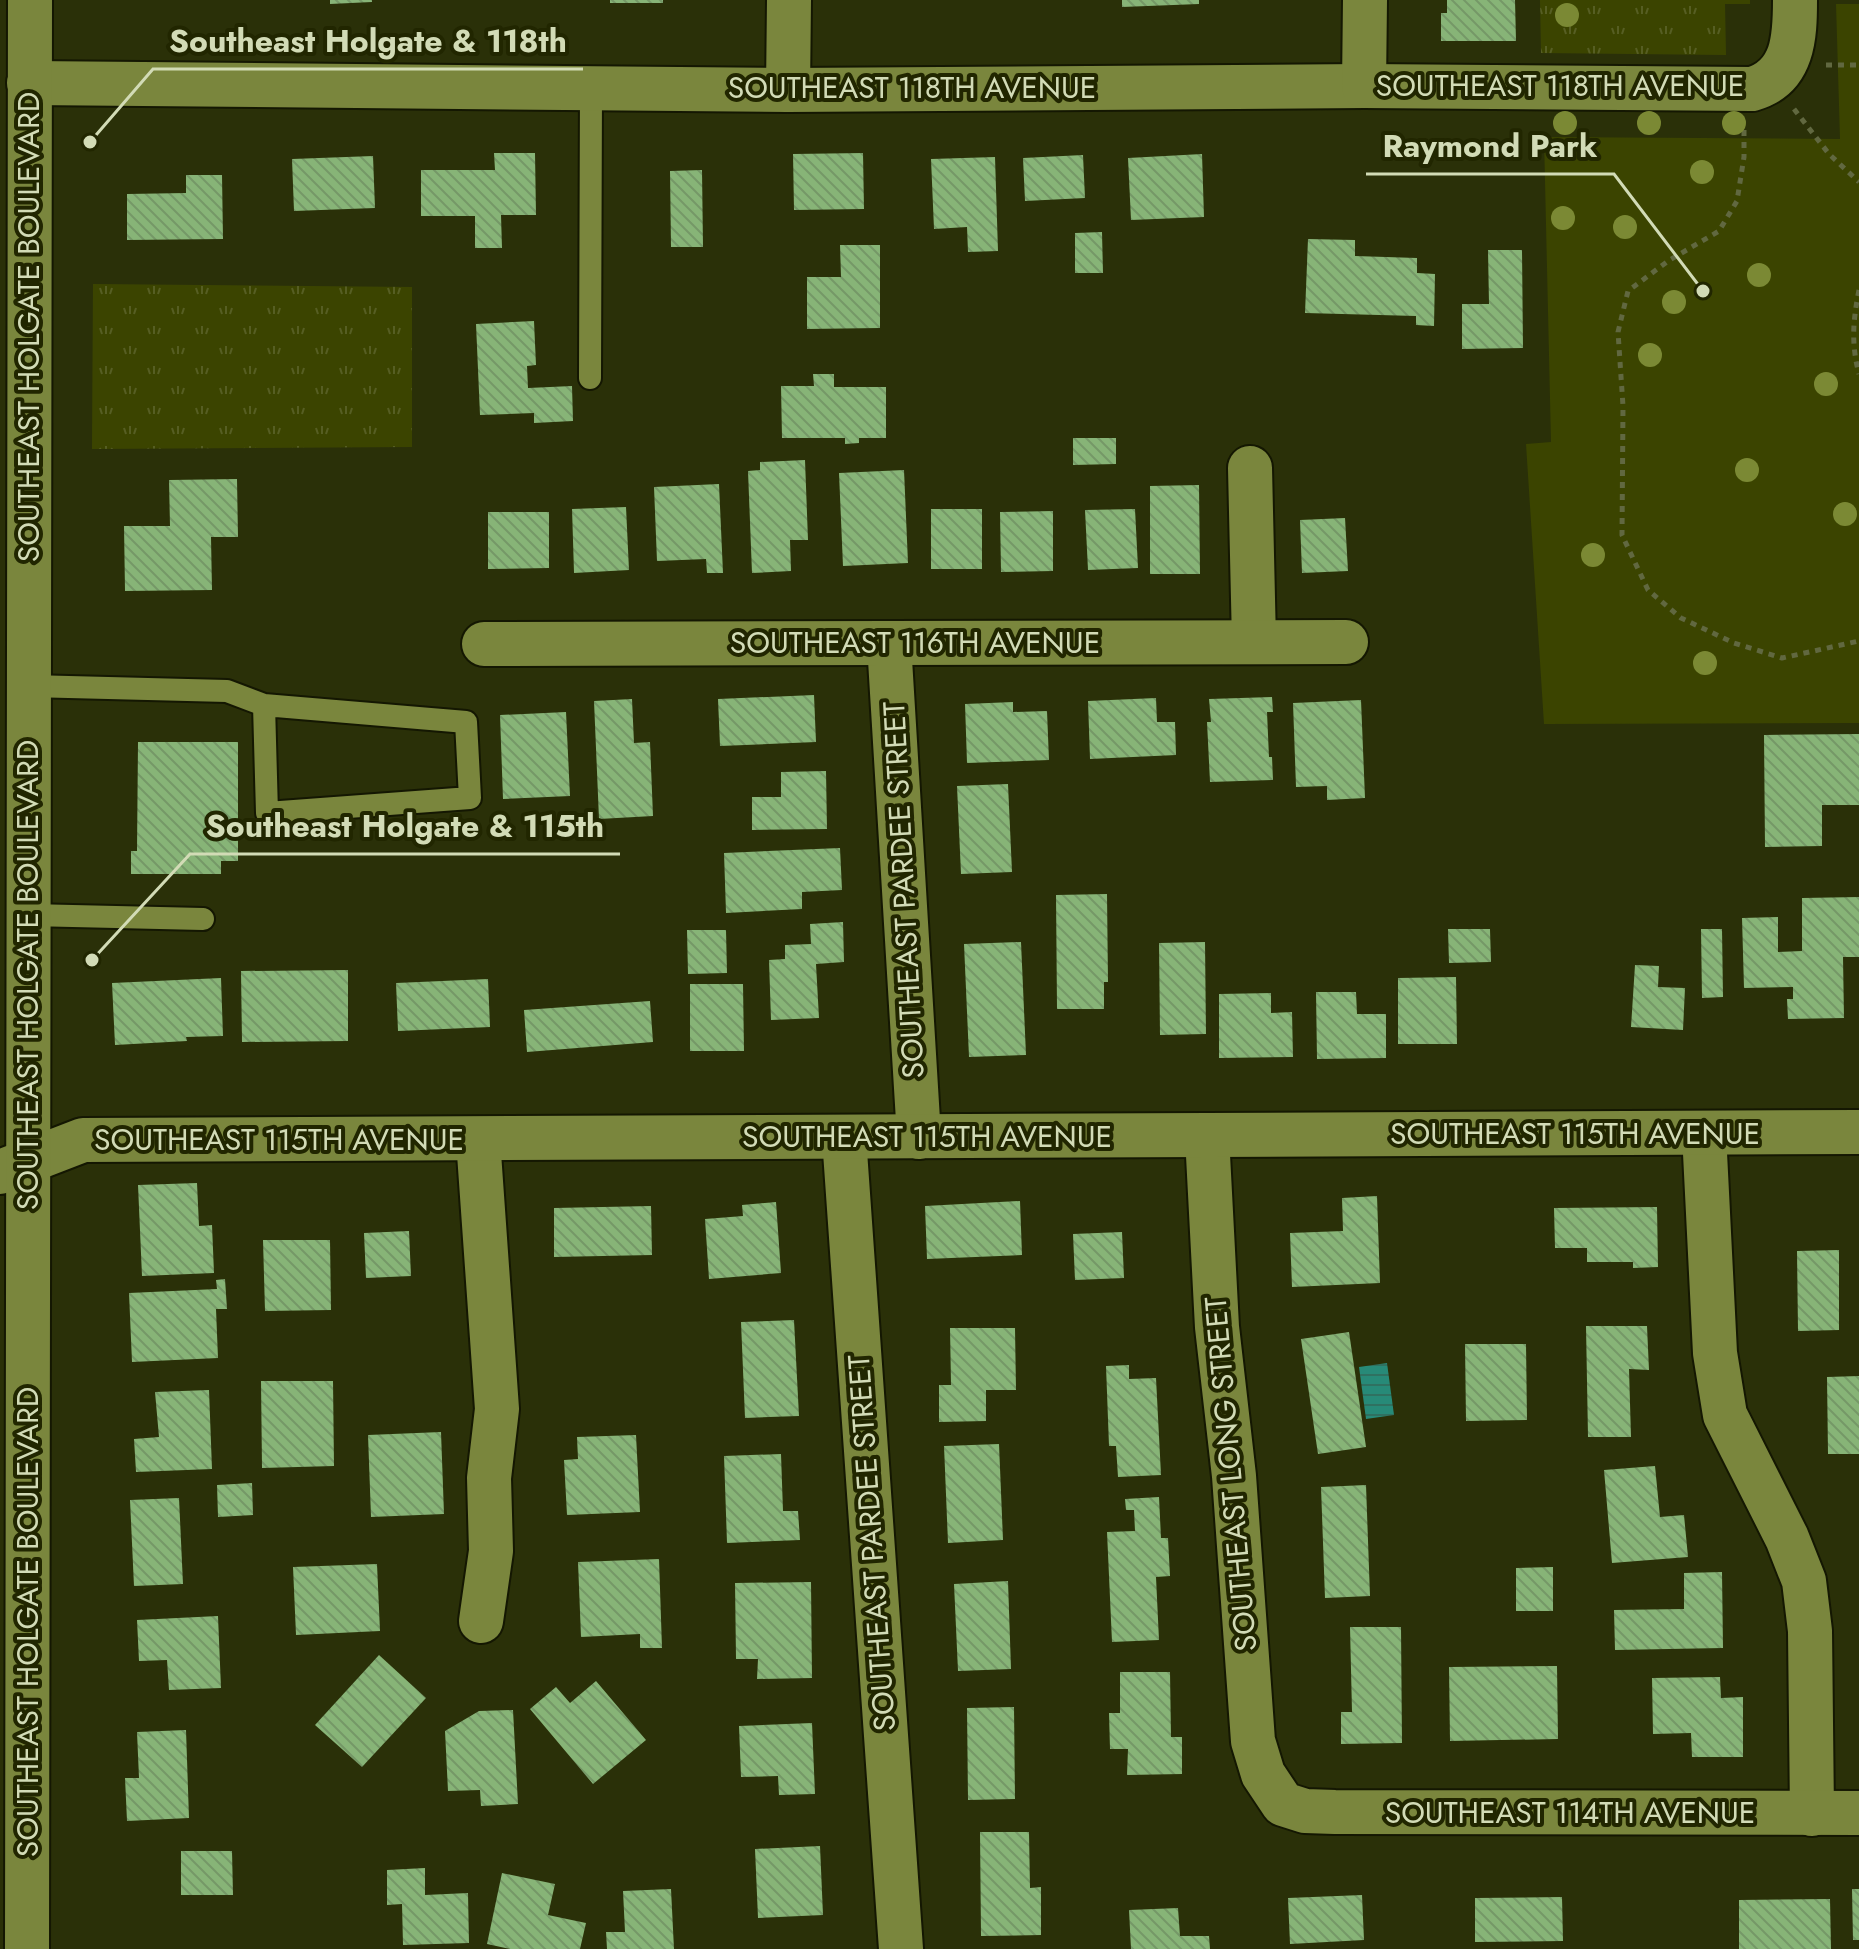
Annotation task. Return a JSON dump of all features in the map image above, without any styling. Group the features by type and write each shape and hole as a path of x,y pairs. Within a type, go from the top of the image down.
{"street":[{"name":"SOUTHEAST HOLGATE BOULEVARD","path":"27,1949 14,1668 14,1166 29,915 19,694 14,273 29,83 30,0"},
{"path":"788,90 789,0"},
{"path":"1364,86 1365,0"},
{"path":"1767,77 1790,56 1794,39 1795,0"},
{"name":"SOUTHEAST 118TH AVENUE","path":"29,83 788,90 1364,86 1767,77"},
{"path":"1250,468 1254,642"},
{"name":"SOUTHEAST 116TH AVENUE","path":"484,644 1346,642"},
{"name":"SOUTHEAST PARDEE STREET","path":"889,643 919,1137"},
{"name":"SOUTHEAST 115TH AVENUE","path":"14,1166 83,1140 1859,1132"},
{"path":"1704,1133 1715,1353 1725,1415 1787,1538 1804,1581 1810,1631 1812,1814"},
{"name":"SOUTHEAST LONG STREET","path":"1207,1136 1217,1327 1234,1476 1253,1741 1263,1774 1283,1804"},
{"name":"SOUTHEAST PARDEE STREET","path":"844,1137 901,1949"},
{"path":"478,1139 497,1409 489,1478 491,1551 481,1621"},
{"name":"SOUTHEAST 114TH AVENUE","path":"1283,1804 1305,1811 1335,1812 1859,1813"}],"lane":[{"path":"590,378 591,88"},
{"path":"19,694 227,691 264,705 466,722 470,798 267,813 264,705"},
{"path":"29,915 203,919"}],"path":[{"path":"1767,77 1829,154 1859,182"},
{"path":"1767,77 1744,157 1737,201 1719,231 1668,261 1628,291 1618,332 1623,406 1622,535 1648,590 1681,618 1734,643 1782,658 1859,641"},
{"path":"1859,290 1852,323 1853,353 1859,374"}],"green space":[{"path":"1540,0 1750,0 1750,4 1725,4 1726,55 1541,53"},
{"path":"1836,4 1859,4 1859,723 1544,724 1526,444 1551,442 1544,137 1840,139"},
{"path":"93,284 412,287 412,447 92,449"}],"water":[{"path":"1387,1363 1394,1415 1366,1419 1359,1367"}],"building":[{"path":"330,0 372,0 372,2 330,4"},
{"path":"610,0 663,0 663,3 610,3"},
{"path":"1122,0 1199,0 1199,4 1122,7"},
{"path":"1447,0 1515,0 1516,41 1441,41 1441,13 1447,13"},
{"path":"494,153 535,153 536,215 501,215 502,248 475,248 475,216 421,216 421,170 495,170"},
{"path":"863,153 864,209 794,210 793,154"},
{"path":"1202,154 1204,217 1131,220 1128,158"},
{"path":"1083,155 1085,198 1025,201 1023,158"},
{"path":"373,156 375,208 294,211 292,159"},
{"path":"995,157 998,251 968,252 967,227 934,229 931,159"},
{"path":"702,170 703,247 671,247 670,171"},
{"path":"186,175 222,175 223,239 127,240 127,194 186,193"},
{"path":"1102,232 1103,273 1075,273 1075,233"},
{"path":"1308,239 1355,240 1355,256 1417,258 1417,273 1435,274 1434,326 1416,325 1416,316 1305,313"},
{"path":"840,245 880,245 880,328 807,329 807,277 841,277"},
{"path":"1488,250 1522,250 1523,348 1462,349 1462,304 1489,304"},
{"path":"534,321 536,365 527,366 528,388 572,386 573,421 534,423 534,413 480,415 476,324"},
{"path":"813,374 834,374 834,387 886,387 886,438 859,438 859,443 845,444 845,438 782,438 781,386 814,386"},
{"path":"1073,438 1116,438 1116,464 1073,465"},
{"path":"805,460 808,540 790,540 791,571 752,573 748,471 760,470 760,462"},
{"path":"904,470 908,563 843,566 839,473"},
{"path":"237,479 238,537 211,537 212,590 125,591 124,526 170,526 169,480"},
{"path":"719,484 723,573 707,573 706,559 657,561 654,487"},
{"path":"1199,485 1200,574 1150,574 1150,486"},
{"path":"626,507 629,570 574,573 572,509"},
{"path":"931,509 982,509 982,569 931,569"},
{"path":"1135,509 1138,568 1088,570 1085,510"},
{"path":"1053,511 1053,571 1001,572 1000,512"},
{"path":"488,512 549,512 549,568 488,569"},
{"path":"1345,518 1348,571 1302,573 1300,520"},
{"path":"814,695 816,742 720,746 718,699"},
{"path":"1272,697 1273,712 1267,712 1273,780 1210,782 1209,699"},
{"path":"1156,698 1157,722 1175,722 1176,755 1090,759 1088,701"},
{"path":"632,699 634,743 650,742 653,816 599,819 594,701"},
{"path":"1361,700 1365,798 1327,800 1327,786 1296,787 1293,703"},
{"path":"1013,702 1013,712 1047,711 1049,760 967,763 965,704"},
{"path":"566,712 570,796 503,799 500,715"},
{"path":"1859,734 1859,805 1822,805 1822,846 1765,847 1764,735"},
{"path":"138,742 238,742 238,861 221,861 221,874 131,874 131,851 137,851"},
{"path":"826,771 827,829 752,830 752,797 781,797 781,772"},
{"path":"1008,784 1012,872 961,874 957,786"},
{"path":"840,848 842,890 802,892 802,909 726,913 724,853"},
{"path":"1107,894 1108,982 1104,982 1104,1009 1057,1009 1056,895"},
{"path":"1859,897 1859,957 1843,957 1844,1018 1788,1019 1787,999 1793,999 1793,987 1744,988 1742,918 1778,917 1778,952 1802,951 1802,898"},
{"path":"843,922 844,962 816,964 819,1018 771,1020 769,960 785,959 785,945 811,944 810,924"},
{"path":"1448,929 1490,929 1491,962 1449,963"},
{"path":"1701,929 1722,929 1723,997 1702,998"},
{"path":"687,930 726,930 727,973 688,974"},
{"path":"1021,942 1026,1055 969,1057 964,944"},
{"path":"1205,942 1206,1034 1160,1035 1159,943"},
{"path":"1635,965 1659,966 1658,987 1685,988 1683,1030 1631,1027"},
{"path":"348,970 348,1041 242,1042 241,971"},
{"path":"1456,977 1457,1044 1398,1044 1398,978"},
{"path":"221,978 223,1036 115,1045 112,983"},
{"path":"488,979 490,1027 398,1031 396,983"},
{"path":"690,984 743,984 744,1051 690,1051"},
{"path":"1316,992 1356,992 1357,1014 1386,1014 1386,1058 1317,1059"},
{"path":"1271,993 1271,1013 1292,1012 1293,1057 1219,1058 1219,994"},
{"path":"650,1001 653,1042 527,1052 524,1010"},
{"path":"197,1183 199,1226 212,1225 214,1273 142,1276 138,1185"},
{"path":"1377,1196 1380,1283 1292,1287 1290,1233 1343,1231 1342,1198"},
{"path":"1020,1201 1022,1255 927,1259 925,1206"},
{"path":"776,1202 781,1273 709,1279 705,1219 743,1216 742,1205"},
{"path":"651,1206 652,1255 554,1257 554,1208"},
{"path":"1657,1207 1658,1267 1633,1268 1633,1262 1587,1262 1587,1248 1555,1248 1554,1208"},
{"path":"409,1231 411,1276 366,1278 364,1233"},
{"path":"1122,1232 1124,1278 1075,1280 1073,1234"},
{"path":"263,1240 330,1240 331,1310 265,1311"},
{"path":"1839,1250 1839,1330 1798,1331 1797,1251"},
{"path":"225,1279 227,1309 216,1309 218,1358 132,1362 129,1293 217,1289 216,1280"},
{"path":"794,1320 799,1416 745,1418 741,1322"},
{"path":"1586,1326 1647,1326 1649,1370 1629,1369 1631,1437 1588,1437"},
{"path":"950,1328 1015,1328 1016,1390 986,1390 986,1421 939,1422 939,1385 951,1385"},
{"path":"1349,1332 1366,1447 1318,1454 1301,1339"},
{"path":"1465,1344 1526,1344 1527,1420 1466,1421"},
{"path":"1129,1365 1129,1379 1156,1378 1161,1475 1118,1477 1116,1446 1109,1446 1106,1366"},
{"path":"1859,1376 1859,1454 1828,1454 1827,1377"},
{"path":"261,1381 333,1381 334,1466 262,1468"},
{"path":"209,1390 212,1469 136,1472 134,1439 159,1437 155,1392"},
{"path":"441,1432 444,1514 371,1517 368,1435"},
{"path":"636,1435 640,1512 567,1515 564,1460 578,1459 577,1437"},
{"path":"999,1444 1003,1540 948,1543 944,1446"},
{"path":"781,1454 783,1511 798,1511 800,1540 727,1543 724,1456"},
{"path":"1655,1466 1660,1517 1684,1515 1688,1557 1612,1563 1604,1470"},
{"path":"252,1483 253,1515 218,1517 217,1485"},
{"path":"1366,1485 1370,1596 1325,1598 1321,1487"},
{"path":"1159,1497 1161,1538 1168,1538 1170,1576 1156,1577 1159,1640 1112,1642 1107,1532 1135,1531 1134,1510 1126,1510 1125,1499"},
{"path":"179,1498 183,1584 134,1586 130,1500"},
{"path":"659,1559 662,1648 640,1648 640,1634 581,1637 578,1562"},
{"path":"377,1564 380,1631 296,1635 293,1567"},
{"path":"1553,1567 1553,1611 1516,1611 1516,1568"},
{"path":"1722,1572 1723,1648 1615,1650 1614,1610 1684,1609 1684,1573"},
{"path":"1008,1581 1011,1669 958,1671 954,1584"},
{"path":"811,1582 812,1678 757,1679 758,1659 736,1659 735,1583"},
{"path":"218,1616 221,1688 169,1690 167,1660 139,1661 137,1620"},
{"path":"1350,1627 1401,1627 1402,1743 1341,1744 1341,1712 1352,1712"},
{"path":"379,1655 426,1698 362,1767 315,1725"},
{"path":"1557,1666 1558,1739 1450,1741 1449,1667"},
{"path":"1120,1672 1170,1672 1171,1737 1182,1737 1182,1774 1127,1775 1128,1749 1110,1749 1109,1713 1120,1713"},
{"path":"1720,1677 1721,1698 1743,1697 1743,1757 1692,1757 1691,1733 1653,1734 1652,1678"},
{"path":"596,1681 646,1740 593,1784 530,1709 556,1687 570,1703"},
{"path":"1014,1707 1015,1799 968,1800 967,1708"},
{"path":"513,1710 518,1804 481,1806 480,1790 448,1791 445,1731 479,1711"},
{"path":"812,1723 815,1794 779,1795 778,1776 741,1777 739,1726"},
{"path":"186,1730 189,1818 127,1821 125,1778 139,1778 137,1732"},
{"path":"980,1832 1029,1832 1030,1888 1041,1887 1041,1935 981,1936"},
{"path":"820,1846 823,1915 758,1918 755,1849"},
{"path":"181,1851 232,1851 233,1895 181,1895"},
{"path":"425,1868 425,1895 468,1893 469,1943 403,1945 402,1904 387,1905 387,1870"},
{"path":"502,1873 555,1884 548,1915 586,1923 580,1949 510,1949 487,1944"},
{"path":"671,1889 674,1949 607,1949 606,1932 625,1932 623,1891"},
{"path":"1852,1889 1859,1889 1859,1940 1853,1940"},
{"path":"1362,1895 1364,1940 1290,1944 1288,1898"},
{"path":"1562,1897 1563,1941 1475,1942 1475,1898"},
{"path":"1830,1899 1831,1949 1739,1949 1739,1900"},
{"path":"1178,1908 1180,1936 1209,1936 1210,1949 1131,1949 1129,1910"}],"place":[{"name":"Southeast Holgate & 118th","path":"90,142"},
{"name":"Raymond Park","path":"1703,291"},
{"name":"Southeast Holgate & 115th","path":"92,960"}]}
